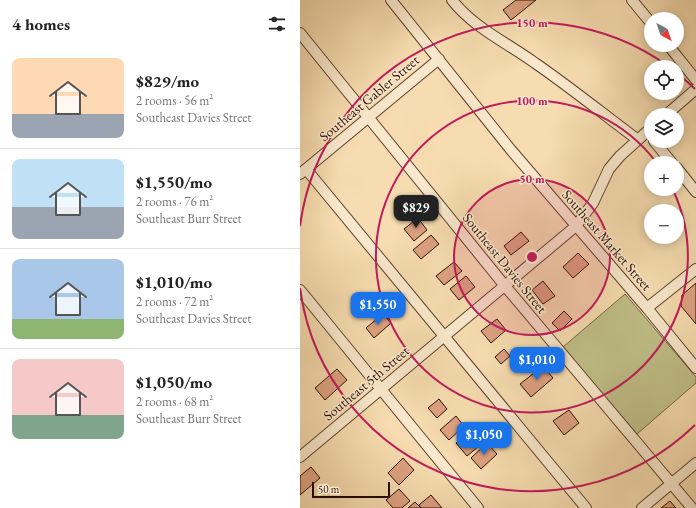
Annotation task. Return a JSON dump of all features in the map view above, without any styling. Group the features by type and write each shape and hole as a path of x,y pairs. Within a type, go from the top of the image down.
{"street":[{"name":"Southeast Market Street","path":"392,0 511,150 584,237 647,308 696,368"},
{"path":"452,0 459,9 481,28 533,62 638,140"},
{"path":"632,0 644,15"},
{"name":"Southeast Davies Street","path":"300,33 504,286 692,508"},
{"path":"674,52 696,80"},
{"name":"Southeast Gabler Street","path":"303,172 439,59"},
{"path":"674,108 696,89"},
{"name":"Southeast 5th Street","path":"300,457 576,226 594,203 609,169 620,156 644,136"},
{"path":"660,148 666,156"},
{"path":"303,172 444,336 586,508"},
{"path":"684,177 696,192"},
{"path":"647,308 696,270"},
{"path":"300,290 478,508"},
{"path":"642,508 696,463"}],"shaded area":[{"path":"625,294 696,377 696,383 637,434 563,347"}],"building":[{"path":"516,0 536,0 511,20 503,10"},
{"path":"418,218 427,230 414,241 404,229"},
{"path":"521,232 529,241 511,255 504,246"},
{"path":"431,235 439,244 421,259 413,250"},
{"path":"578,253 589,264 573,278 563,267"},
{"path":"454,262 462,271 444,285 436,276"},
{"path":"466,276 475,287 459,300 450,289"},
{"path":"543,281 555,296 543,304 532,290"},
{"path":"696,283 696,324 681,306 682,295"},
{"path":"564,311 572,319 560,331 552,323"},
{"path":"383,314 391,323 374,338 366,328"},
{"path":"497,319 506,330 491,343 481,331"},
{"path":"504,349 510,356 501,364 495,357"},
{"path":"543,366 553,378 531,397 520,384"},
{"path":"337,369 347,380 325,400 315,388"},
{"path":"439,399 447,409 437,418 428,408"},
{"path":"569,410 579,423 564,435 553,421"},
{"path":"456,416 464,426 449,440 440,430"},
{"path":"474,428 485,441 467,456 456,443"},
{"path":"487,443 497,454 481,469 471,458"},
{"path":"403,458 414,470 399,485 388,473"},
{"path":"311,467 320,478 300,495 300,476"},
{"path":"399,489 410,501 402,508 393,508 386,500"},
{"path":"431,495 442,508 421,508 419,505"},
{"path":"670,501 676,508 661,508"},
{"path":"415,502 421,508 408,508"}]}
